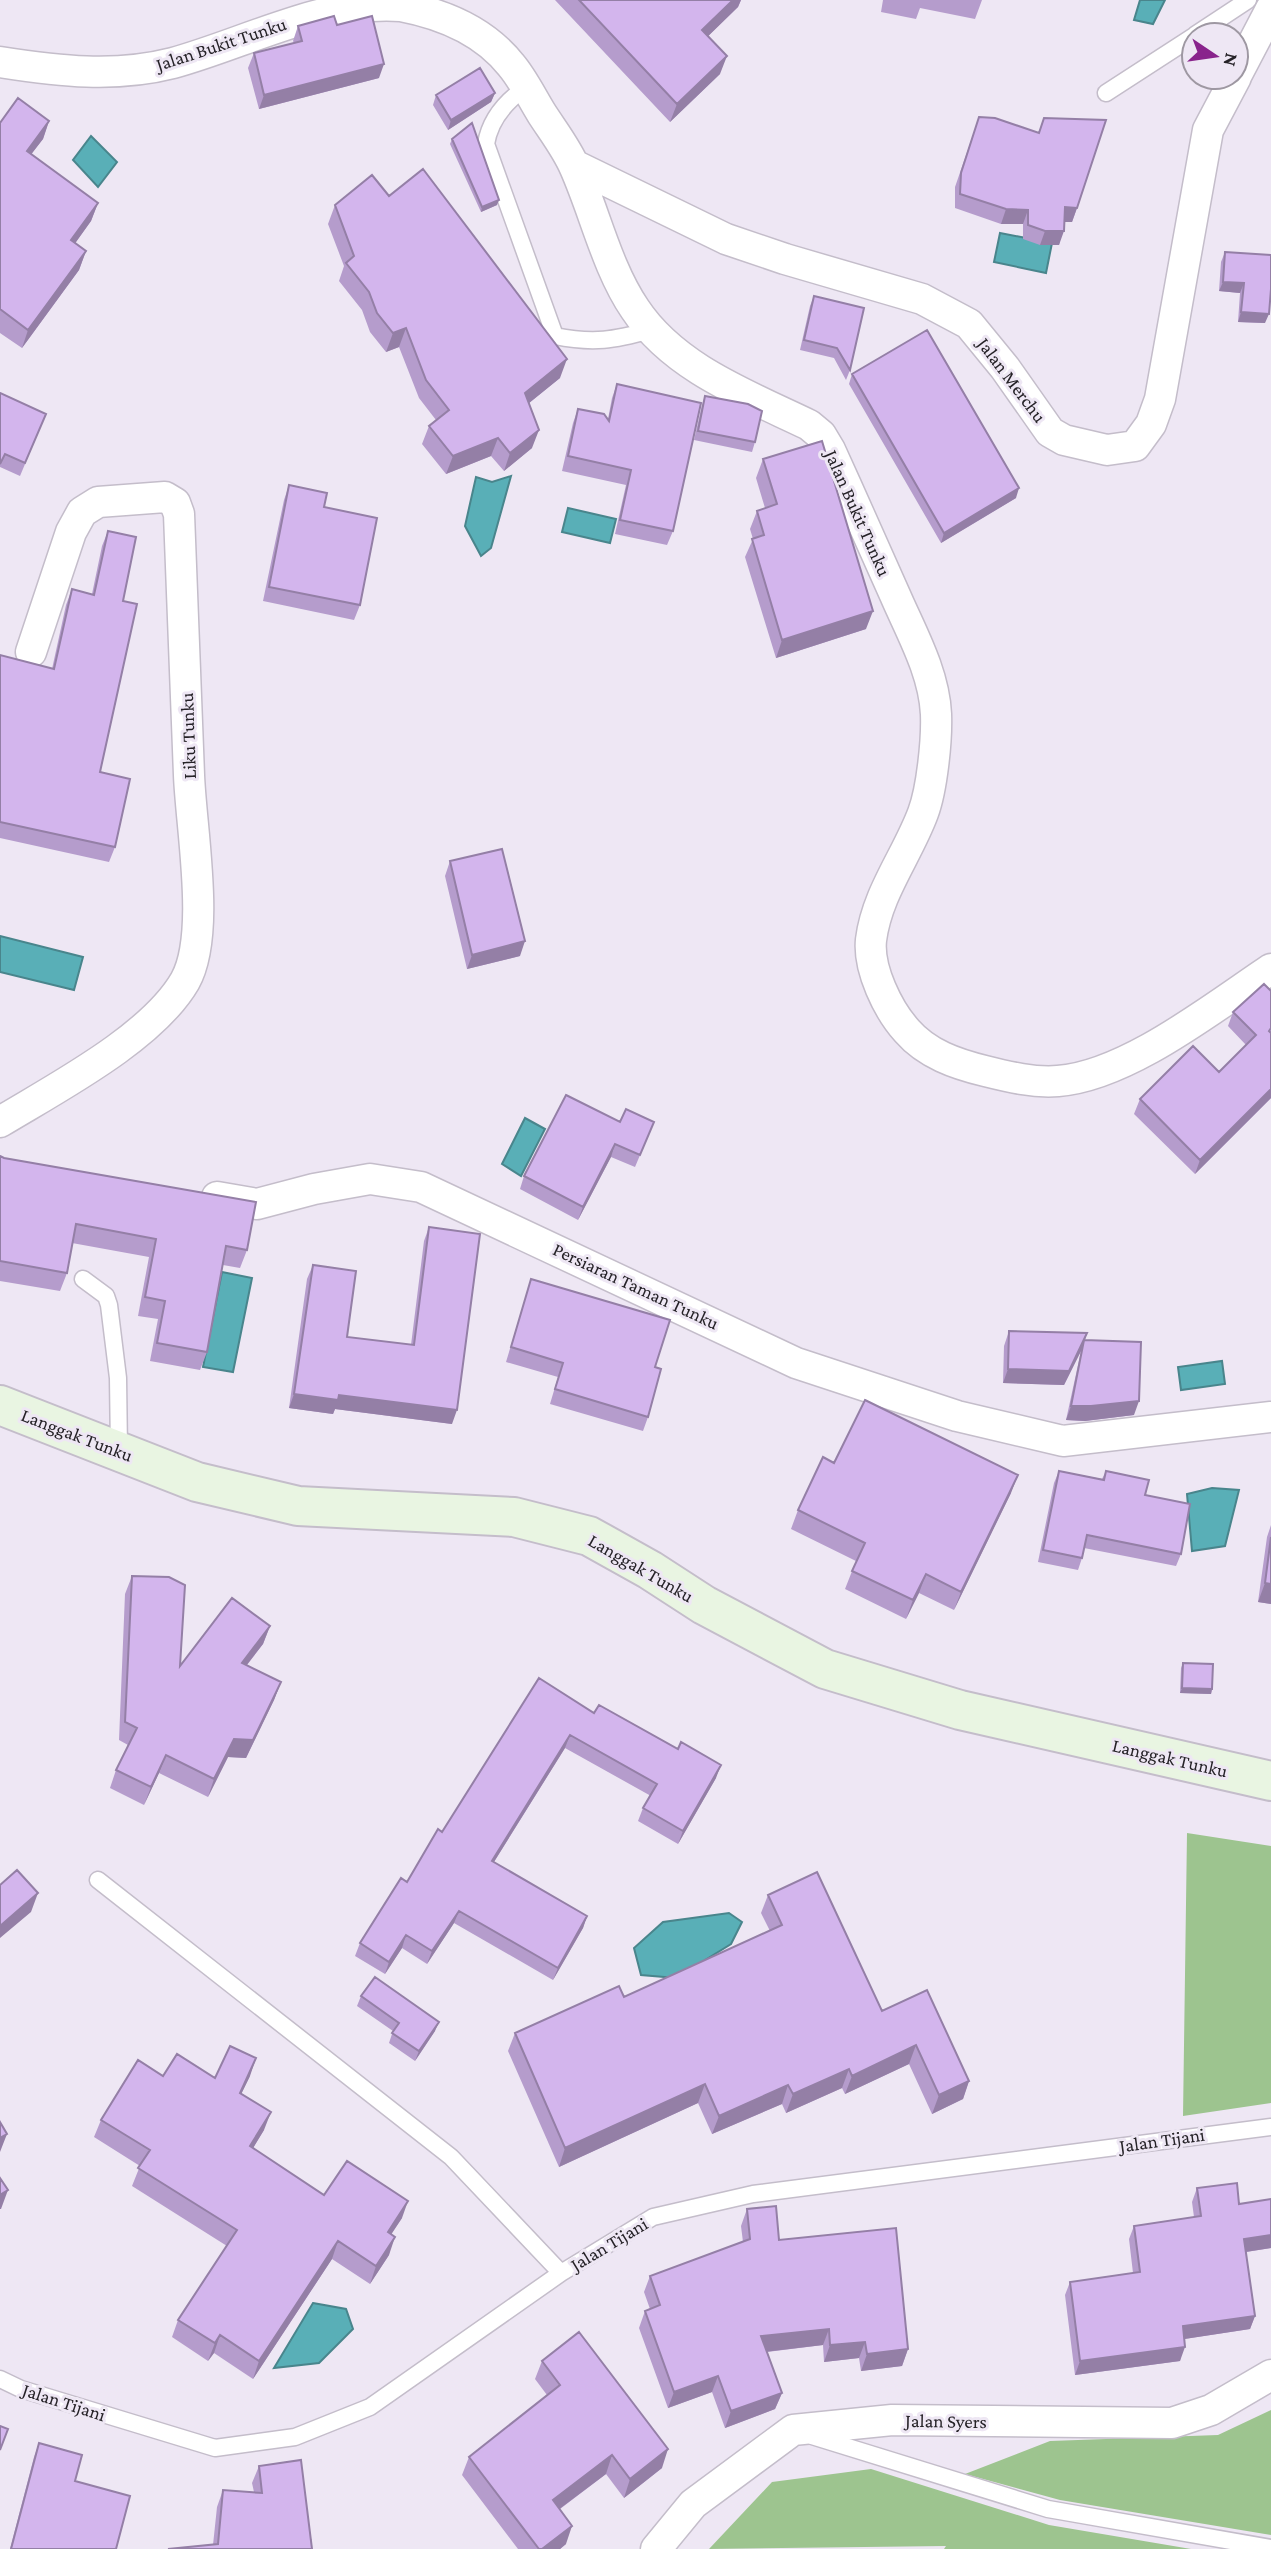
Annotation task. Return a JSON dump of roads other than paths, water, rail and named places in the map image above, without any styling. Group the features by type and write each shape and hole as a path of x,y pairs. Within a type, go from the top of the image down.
{"street":[{"name":"Jalan Bukit Tunku","path":"0,62 65,72 97,74 129,71 173,62 333,7 400,6 454,20 484,40 511,64 574,165 620,282 634,309 651,330 679,356 710,376 808,425 821,435 924,661 936,712 933,758 924,812 884,895 875,919 871,943 883,996 899,1022 917,1042 948,1060 1017,1079 1058,1081 1095,1074 1164,1041 1271,969"},
{"name":"Jalan Merchu","path":"1250,50 1271,9"},
{"name":"Jalan Merchu","path":"574,165 726,239 785,260 922,299 942,308 969,324 1005,368 1050,432 1064,440 1107,450 1135,446 1151,424 1160,399 1208,130 1229,91"},
{"name":"Liku Tunku","path":"0,1122 115,1050 164,1009 186,979 191,966 198,909 189,779 179,514 175,503 165,497 98,502 82,512 71,532 32,652"},
{"name":"Persiaran Taman Tunku","path":"190,1192 257,1204 314,1189 370,1179 421,1187 796,1363 957,1416 1063,1441 1271,1417"},
{"name":"Langgak Tunku","path":"0,1405 197,1482 298,1506 514,1517 589,1536 650,1570 704,1605 825,1669 961,1710 1271,1781"},
{"name":"Jalan Syers","path":"793,2430 892,2420 1172,2423 1211,2410 1271,2375"},
{"path":"656,2549 693,2504 793,2430"}],"lane":[{"path":"1216,21 1248,0"},
{"path":"1106,93 1180,44"},
{"path":"526,88 494,118 486,144 555,336 578,341 609,341 651,330"},
{"path":"83,1279 106,1296 109,1305 118,1378 119,1451"},
{"path":"97,1880 451,2157 561,2273"},
{"name":"Jalan Tijani","path":"0,2379 20,2389 215,2448 295,2437 370,2407 561,2273 653,2217 753,2194 1271,2127"},
{"path":"793,2430 1048,2509 1271,2548"}],"water":[{"path":"1140,0 1165,0 1153,24 1134,20"},
{"path":"91,136 117,162 98,187 73,160"},
{"path":"1000,233 1052,243 1046,273 994,262"},
{"path":"511,476 491,548 481,556 465,526 476,477 492,482"},
{"path":"568,508 616,519 610,543 562,532"},
{"path":"0,936 83,957 74,990 0,972"},
{"path":"525,1118 545,1129 521,1176 502,1164"},
{"path":"222,1272 252,1278 233,1372 203,1367"},
{"path":"1222,1361 1225,1384 1181,1390 1178,1367"},
{"path":"1212,1488 1239,1490 1225,1546 1192,1551 1187,1494"},
{"path":"729,1913 742,1922 731,1944 676,1978 641,1975 634,1948 663,1922"},
{"path":"313,2303 346,2309 353,2329 319,2363 274,2368"}]}
